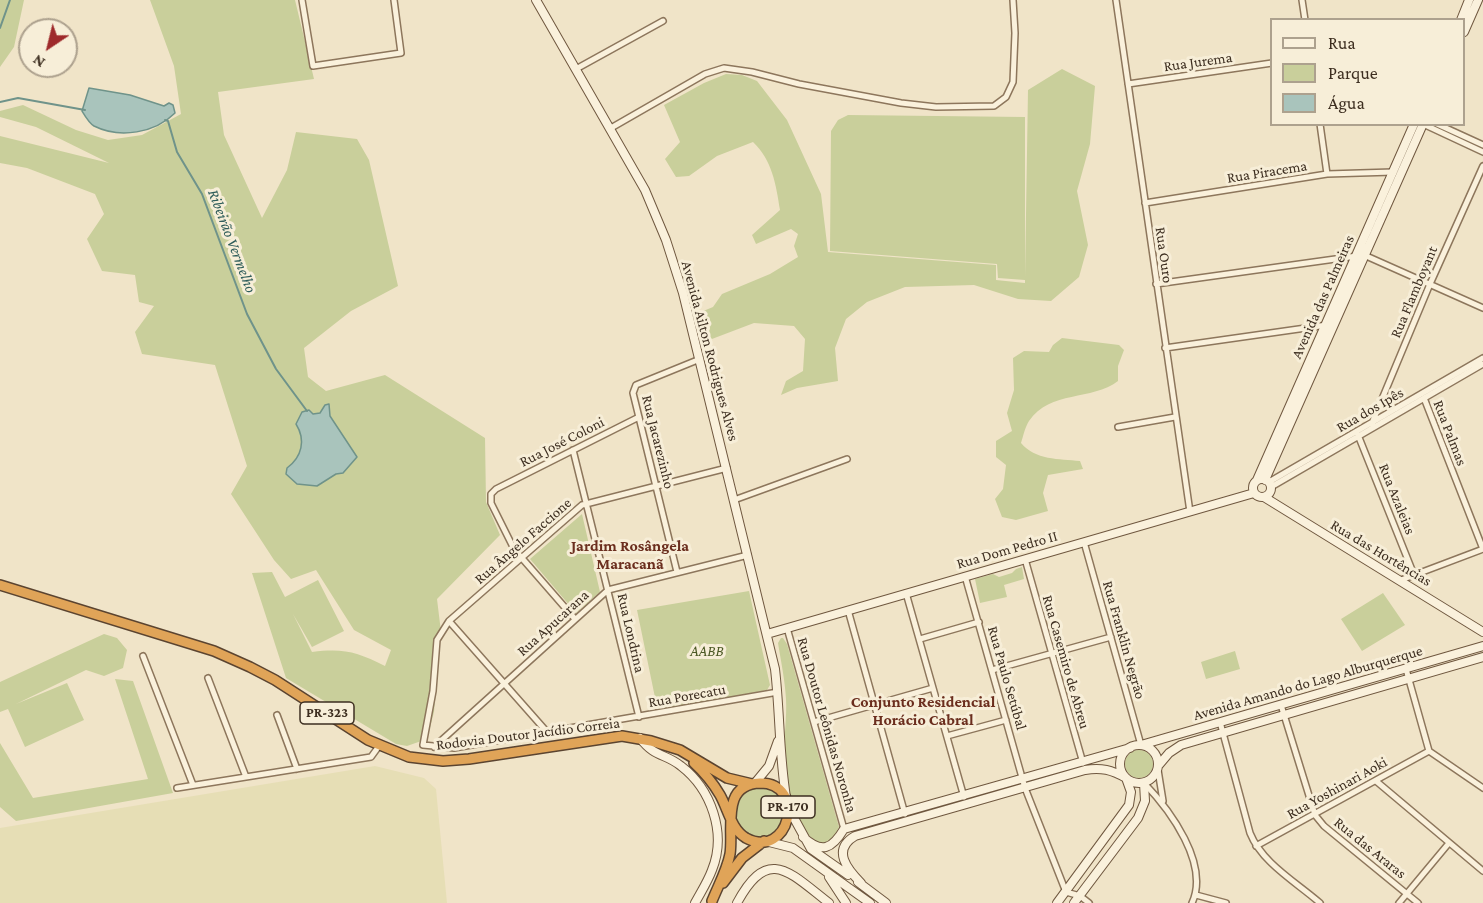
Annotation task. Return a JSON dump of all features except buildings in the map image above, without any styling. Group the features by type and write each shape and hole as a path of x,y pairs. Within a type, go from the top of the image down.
{"highway":[{"name":"Rodovia Doutor Jacídio Correia","path":"0,585 214,651 275,681 379,746 409,757 443,761 469,759 605,738 640,738 680,750 727,778 753,784"},
{"name":"Rodovia Doutor Jacídio Correia","path":"665,745 695,764 709,778 721,796 731,818"},
{"name":"PR-170","path":"753,784 772,786 780,791 788,804 789,819 783,831 774,838 764,841 742,858 711,902 729,857 730,808 735,796 753,784"},
{"path":"731,818 739,832 746,837 764,841"}],"street":[{"path":"302,0 313,66 401,53 394,0"},
{"name":"Avenida Ailton Rodrigues Alves","path":"536,0 638,177 658,221 683,293 775,669 779,736"},
{"path":"611,128 705,74 724,68 901,103 936,107 994,106 1006,97 1012,82 1015,33 1013,0"},
{"name":"Rua Ouro","path":"1116,0 1190,512"},
{"path":"1302,0 1305,18"},
{"path":"1462,18 1469,0"},
{"path":"1465,30 1478,0"},
{"path":"576,69 663,21"},
{"name":"Rua Jurema","path":"1128,84 1270,63"},
{"path":"1320,126 1327,174"},
{"name":"Avenida das Palmeiras","path":"1360,255 1413,126"},
{"name":"Avenida das Palmeiras","path":"1266,482 1329,325 1423,126"},
{"path":"1425,126 1483,152"},
{"path":"1441,126 1483,145"},
{"name":"Rua Flamboyant","path":"1373,425 1430,284 1483,166"},
{"name":"Rua Piracema","path":"1145,203 1327,174 1393,172"},
{"path":"1156,284 1360,255 1483,308"},
{"path":"1165,348 1329,325"},
{"name":"Rua dos Ipês","path":"1423,396 1483,358"},
{"name":"Rua Jacarezinho","path":"677,572 633,393 636,385 699,359"},
{"name":"Rua dos Ipês","path":"1266,482 1483,364"},
{"name":"Rua Palmas","path":"1423,396 1483,549"},
{"name":"Rua José Coloni","path":"520,558 491,503 491,494 496,489 639,417"},
{"path":"1118,427 1176,417"},
{"name":"Rua Azaleias","path":"1358,434 1414,575"},
{"name":"Rua Londrina","path":"573,450 639,717"},
{"path":"734,500 847,459"},
{"name":"Rua Ângelo Faccione","path":"449,621 577,509 587,503 727,468"},
{"path":"1254,493 1252,487 1266,482 1270,493 1264,497"},
{"name":"Rua Dom Pedro II","path":"767,634 1254,493"},
{"name":"Rua das Hortências","path":"1254,493 1401,580 1483,632"},
{"name":"Rua Franklin Negrão","path":"1084,543 1141,745"},
{"path":"1401,580 1483,549"},
{"name":"Rua Apucarana","path":"435,747 608,590 748,555"},
{"path":"520,558 575,620"},
{"name":"Rua Casemiro de Abreu","path":"1025,560 1085,770"},
{"name":"Rua Paulo Setúbal","path":"965,576 1022,779 1065,892"},
{"path":"906,593 967,804"},
{"path":"848,610 907,821"},
{"path":"449,621 547,732"},
{"name":"Rua Porecatu","path":"449,621 437,640 433,691 423,745 454,748 778,692"},
{"path":"920,639 978,622"},
{"name":"Rua Doutor Leônidas Noronha","path":"787,628 844,829"},
{"path":"992,670 1111,637"},
{"name":"Avenida Amando do Lago Alburquerque","path":"1141,745 1483,646"},
{"path":"143,656 193,785"},
{"name":"Avenida Amando do Lago Alburquerque","path":"1158,768 1169,753 1181,745 1483,657"},
{"path":"1406,669 1429,751 1483,789"},
{"path":"208,678 246,777"},
{"path":"814,722 933,688"},
{"name":"Rua das Araras","path":"1281,705 1315,815 1324,826 1418,903"},
{"path":"277,715 297,769"},
{"path":"947,736 1006,720"},
{"path":"1220,722 1250,833 1256,846 1264,856 1320,903"},
{"path":"753,784 769,766 779,736"},
{"path":"779,736 788,804 803,837 811,849 886,903"},
{"path":"640,738 652,752 678,763 691,774 702,786 715,815 717,837 713,869 695,903"},
{"path":"803,837 812,844 827,848 834,843 844,829 1141,745 1154,753 1163,803"},
{"path":"177,788 371,757 379,746"},
{"path":"1057,903 1129,805 1131,792 1121,768 1121,760 1130,748"},
{"name":"Rua Yoshinari Aoki","path":"1256,846 1429,751"},
{"path":"861,883 847,869 843,859 844,848 849,840 1085,770 1105,769 1133,782 1144,783 1154,777 1158,768"},
{"path":"1376,781 1483,871"},
{"path":"1144,783 1163,803 1193,858 1197,880 1196,895 1192,903"},
{"path":"1074,903 1138,818 1145,801 1144,783"},
{"path":"764,841 793,848 870,903"},
{"path":"1399,903 1449,843"},
{"path":"820,867 839,890 846,903"},
{"path":"737,903 756,874 767,869 790,873 829,903"},
{"path":"1065,892 1080,896 1089,903"},
{"path":"1196,895 1226,903"}],"shaded area":[{"path":"375,766 424,778 436,789 447,903 0,903 0,828"}],"green space":[{"path":"0,0 24,0 20,18 18,18 14,47 0,67"},
{"path":"150,0 295,0 314,79 218,92 224,135 262,218 287,170 296,132 357,139 369,160 398,286 351,311 304,348 308,377 326,391 385,375 485,438 486,502 500,535 437,599 441,632 434,712 427,739 407,746 396,744 286,678 252,573 272,572 285,597 318,580 344,631 312,647 293,614 312,652 350,652 385,666 391,650 354,630 316,570 291,579 274,560 231,494 247,466 215,365 142,354 135,332 154,306 139,302 135,275 102,271 87,239 104,214 95,194 27,168 0,163 0,136 109,163 36,127 0,117 0,111 23,105 76,130 108,140 142,135 181,114 174,66"},
{"path":"1062,69 1095,86 1090,144 1077,191 1088,245 1079,277 1051,301 1018,299 974,285 905,287 867,302 846,319 835,348 838,381 797,388 781,395 786,381 803,371 805,339 794,326 754,323 704,342 696,314 713,307 722,294 770,274 798,257 794,246 798,234 791,229 756,244 752,235 780,210 769,165 753,142 717,156 689,176 676,177 665,159 680,142 664,105 726,74 742,75 757,81 787,120 821,194 828,252 996,265 996,280 1025,283 1025,280 998,278 997,264 830,251 831,131 838,120 848,115 1025,117 1025,277 1028,90"},
{"path":"1062,338 1119,345 1124,350 1118,366 1118,381 1096,391 1048,404 1029,421 1021,443 1027,449 1048,458 1080,461 1083,469 1048,475 1043,493 1048,511 1016,520 1002,517 995,499 1003,489 1006,465 996,457 996,441 1012,431 1007,413 1014,390 1013,358 1024,351 1049,352 1053,345"},
{"path":"582,514 600,592 576,613 530,559"},
{"path":"1022,567 1024,579 1004,585 1007,597 980,603 975,579 993,574 999,577"},
{"name":"AABB","path":"749,591 770,685 767,690 658,712 637,610"},
{"path":"1383,593 1405,625 1362,651 1341,619"},
{"path":"104,634 117,638 127,650 123,668 104,676 86,670 16,704 67,683 84,720 25,747 8,709 0,712 0,682"},
{"path":"781,638 787,644 839,827 833,838 824,843 814,840 806,832 789,792 784,755 785,685 778,643"},
{"path":"1235,651 1240,669 1206,679 1201,662"},
{"path":"115,679 133,681 173,793 16,821 0,807 0,743 33,798 148,779"},
{"path":"1139,750 1149,754 1153,764 1149,774 1139,778 1129,774 1125,764 1129,754"},
{"path":"760,787 769,789 780,798 785,812 783,821 774,832 760,837 751,835 740,826 735,812 737,803 746,792"}],"water":[{"path":"89,88 130,95 164,106 169,103 173,105 175,113 158,125 137,132 104,130 92,125 82,111"},
{"path":"329,404 330,416 357,457 343,473 336,474 317,486 297,484 286,474 287,468 296,459 301,448 301,436 296,424 302,412 309,410 313,414 320,413 325,405"}],"waterway":[{"name":"Ribeirão Vermelho","path":"0,28 10,0"},
{"name":"Ribeirão Vermelho","path":"0,102 18,98 85,110"},
{"name":"Ribeirão Vermelho","path":"165,120 168,121 177,152 202,194 247,314 276,369 307,411"}],"district":[{"name":"Jardim Rosângela Maracanã","path":"630,555"},
{"name":"Conjunto Residencial Horácio Cabral","path":"923,711"}]}
